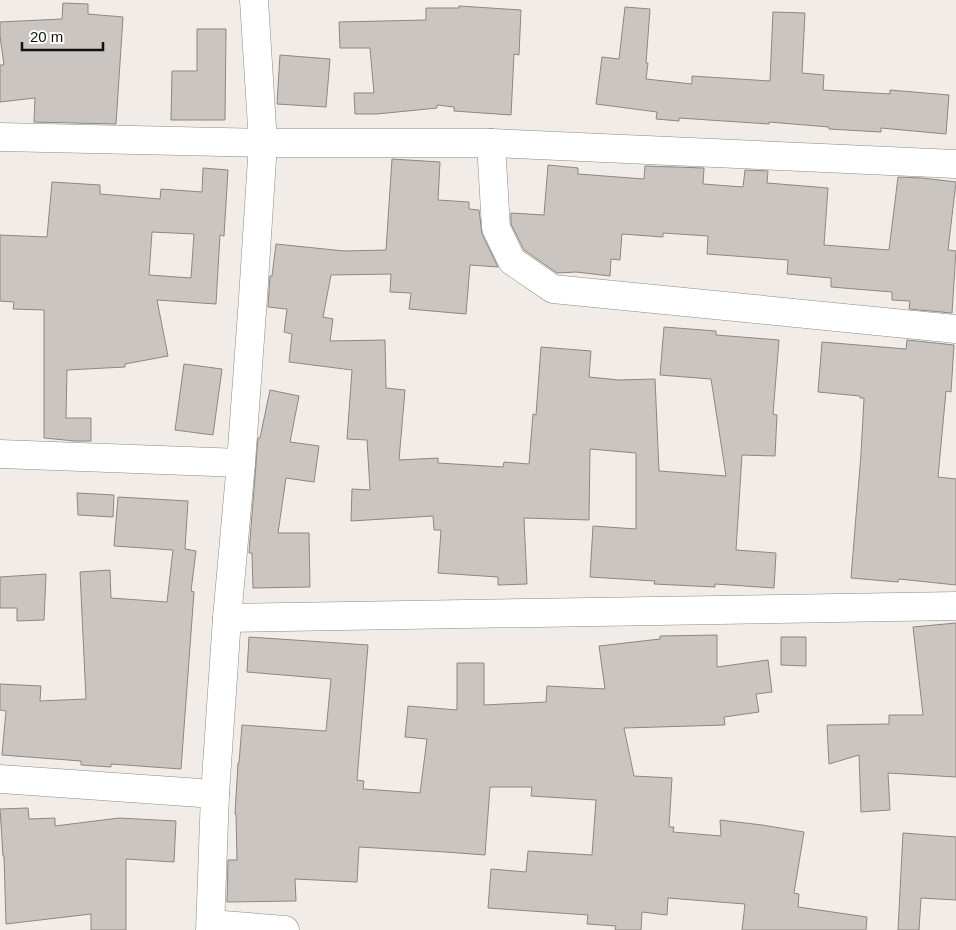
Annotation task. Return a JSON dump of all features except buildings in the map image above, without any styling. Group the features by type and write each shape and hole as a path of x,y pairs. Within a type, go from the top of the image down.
{"street":[{"path":"254,0 263,143 253,308 227,618 215,794 210,927 285,930"},
{"path":"0,136 263,143 491,143 956,164"},
{"path":"491,143 496,228 512,261 553,289 956,329"},
{"path":"0,454 241,463"},
{"path":"227,618 956,606"},
{"path":"0,779 215,794"}]}
